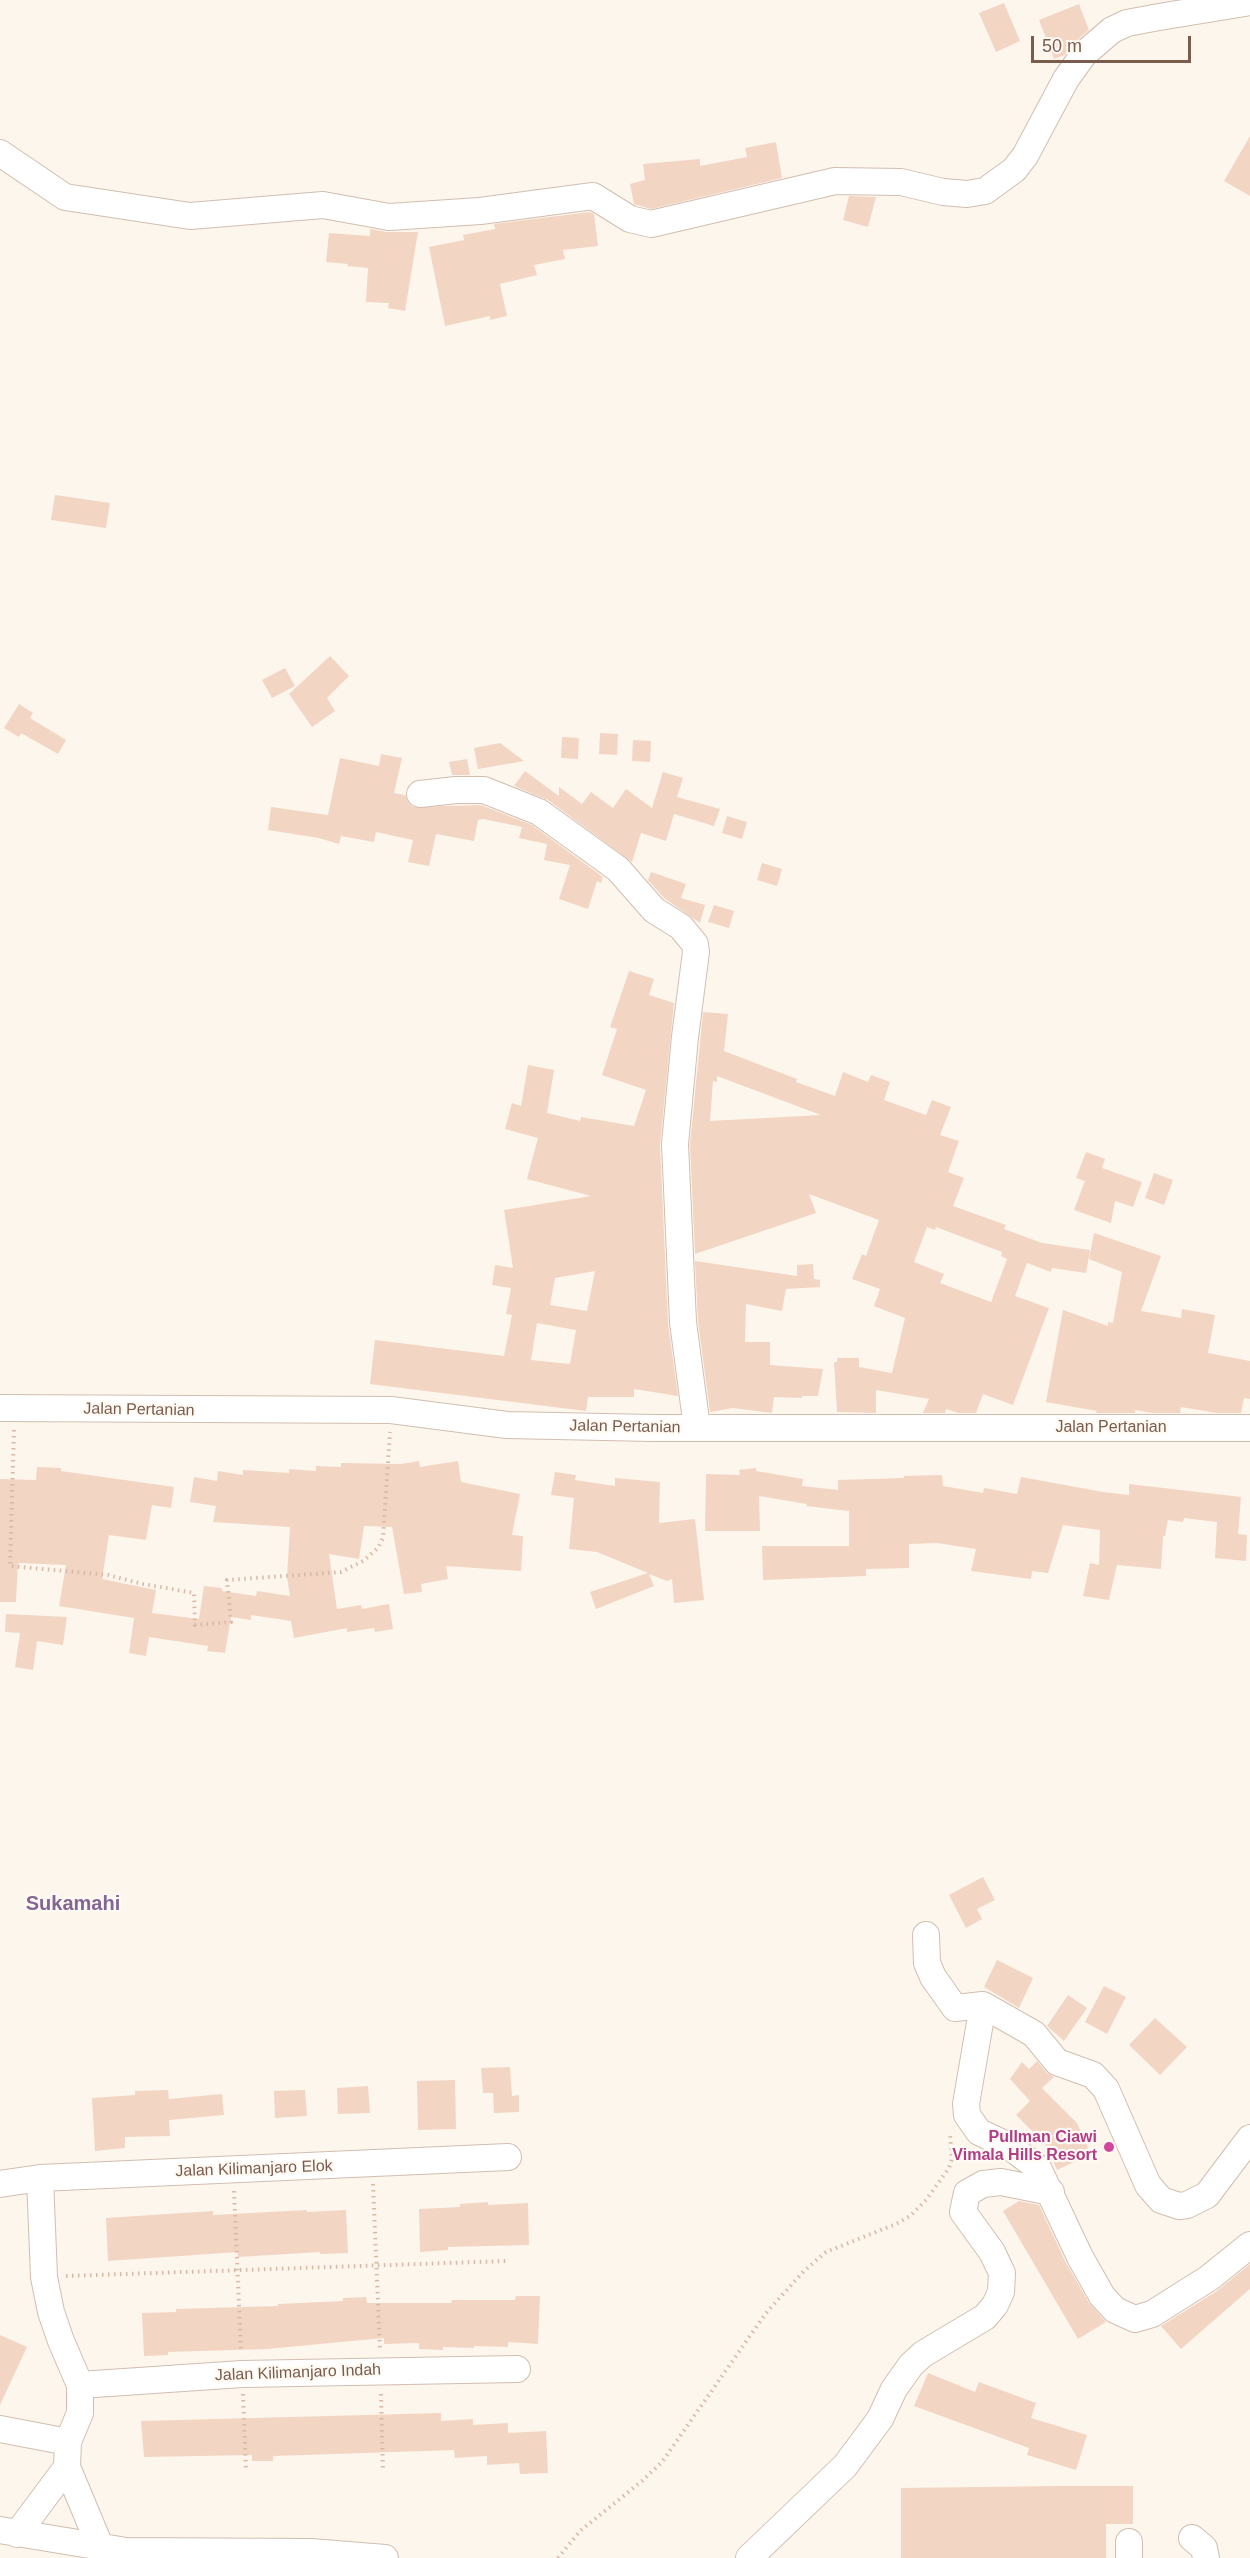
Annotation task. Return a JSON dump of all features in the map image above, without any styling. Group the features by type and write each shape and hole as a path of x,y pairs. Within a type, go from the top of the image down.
{"street":[{"path":"0,153 65,196 190,216 323,205 389,217 480,212 594,196 630,219 651,224 835,181 901,182 943,192 967,194 985,191 1014,170 1025,156 1066,79 1084,54 1112,30 1127,23 1159,16 1250,2"},
{"path":"420,794 484,790 539,812 618,869 654,910 681,927 695,944 675,1144 683,1322 697,1428"},
{"name":"Jalan Pertanian","path":"7,1408 391,1410 507,1425 697,1428 1250,1428"},
{"path":"926,1935 927,1963 933,1977 955,2008 983,2005 1034,2034 1057,2062 1094,2075 1107,2089 1148,2185 1161,2200 1179,2206 1187,2205 1207,2195 1250,2138"},
{"path":"983,2005 966,2104 967,2115 979,2132 1009,2146 1031,2161 1040,2171 1064,2226 1102,2296 1115,2310 1135,2319 1152,2314 1209,2278 1250,2245"},
{"name":"Jalan Kilimanjaro Elok","path":"0,2184 40,2178 508,2157"},
{"path":"40,2178 45,2277 51,2312 80,2385 80,2413 68,2442 67,2468 100,2546"},
{"path":"749,2558 845,2466 880,2419 894,2389 911,2365 923,2354 985,2318 995,2305 1001,2292 1002,2273 992,2252 963,2212 968,2193 982,2184 1001,2182 1051,2192"},
{"name":"Jalan Kilimanjaro Indah","path":"80,2385 242,2374 517,2369"},
{"path":"0,2429 68,2442"},
{"path":"8,2532 67,2468"},
{"path":"8,2532 126,2551 311,2552 385,2558"}],"path":[{"path":"7,1408 10,1566 108,1575 194,1593 195,1625 231,1622 227,1580 340,1572 363,1561 378,1548 383,1538 391,1410"},
{"path":"558,2558 580,2531 662,2462 738,2351 786,2288 826,2252 896,2224 910,2216 927,2200 949,2168 952,2159 950,2128"},
{"path":"372,2164 383,2471"},
{"path":"233,2169 246,2470"},
{"path":"45,2277 506,2262"}],"building":[{"path":"1004,3 1020,41 996,52 979,13"},
{"path":"1079,4 1089,30 1074,43 1065,55 1054,59 1039,20"},
{"path":"1250,136 1250,196 1224,181"},
{"path":"776,142 782,178 651,209 634,204 630,184 645,180 643,164 700,159 700,166 747,157 745,148"},
{"path":"849,196 876,197 868,227 843,220"},
{"path":"590,212 594,214 598,246 563,250 565,259 534,265 537,275 500,284 507,316 490,320 490,316 445,326 429,247 464,240 463,235 495,229 494,224"},
{"path":"370,229 387,232 418,232 405,311 388,308 389,303 366,302 368,268 326,262 329,233 370,236"},
{"path":"55,495 110,503 106,528 51,520"},
{"path":"330,656 349,676 327,698 335,711 312,727 289,694"},
{"path":"285,668 295,686 272,698 262,680"},
{"path":"19,704 33,713 30,718 66,740 58,754 21,733 19,737 4,728"},
{"path":"600,733 618,734 617,755 599,754"},
{"path":"562,737 579,738 578,759 561,758"},
{"path":"633,740 651,741 650,762 632,761"},
{"path":"500,743 524,761 478,769 474,748"},
{"path":"381,754 402,758 394,793 405,795 413,807 481,805 532,825 603,877 601,883 597,881 588,909 559,899 570,865 544,860 547,844 519,838 522,827 483,819 478,820 474,841 436,834 429,866 408,862 413,840 376,832 374,842 341,836 339,844 319,838 268,830 271,807 328,815 340,758 379,766"},
{"path":"467,759 470,775 452,775 449,762"},
{"path":"525,771 559,796 559,787 582,804 591,792 613,808 626,789 652,808 663,772 683,778 677,797 720,809 714,826 674,814 666,841 641,833 632,862 548,800 514,786"},
{"path":"727,816 747,822 742,839 722,833"},
{"path":"762,863 782,869 777,886 757,880"},
{"path":"651,872 686,884 681,898 705,905 700,923 664,898 648,880"},
{"path":"714,905 734,911 729,928 708,922"},
{"path":"629,971 654,979 649,995 674,1003 660,1145 668,1323 678,1396 634,1389 634,1397 588,1397 586,1411 370,1384 375,1340 504,1356 512,1315 506,1314 511,1288 492,1285 495,1265 513,1268 504,1210 591,1196 527,1179 538,1138 505,1129 512,1103 521,1106 528,1065 554,1070 547,1113 580,1121 581,1117 634,1126 646,1090 602,1075 617,1029 610,1027","holes":["595,1271 587,1311 550,1305 555,1278","537,1323 576,1330 570,1364 531,1360"]},
{"path":"703,1012 728,1014 724,1051 797,1079 796,1082 835,1096 843,1072 868,1082 871,1075 890,1082 884,1100 926,1115 932,1100 951,1107 940,1135 959,1141 948,1172 964,1178 953,1206 1006,1225 1004,1229 1042,1243 1090,1250 1086,1273 1052,1268 1051,1272 1027,1263 1015,1296 1049,1308 1013,1405 983,1394 976,1413 958,1413 946,1409 945,1413 923,1413 929,1399 876,1390 876,1413 837,1412 834,1362 837,1362 837,1358 859,1358 859,1367 892,1373 905,1318 874,1306 880,1289 852,1279 862,1254 866,1256 879,1220 809,1194 816,1213 695,1254 690,1144","holes":["717,1076 821,1115 710,1121 713,1081 717,1082","927,1227 935,1230 936,1227 1002,1252 1001,1256 1007,1259 991,1302 940,1283 944,1274 914,1262"]},
{"path":"1086,1152 1105,1159 1102,1168 1142,1182 1133,1207 1115,1201 1111,1223 1074,1210 1085,1181 1076,1178"},
{"path":"1154,1173 1173,1180 1164,1205 1145,1198"},
{"path":"1094,1233 1161,1256 1141,1311 1181,1318 1182,1309 1215,1315 1208,1353 1250,1361 1250,1399 1244,1398 1241,1413 1217,1413 1181,1407 1180,1413 1135,1410 1135,1413 1096,1413 1097,1411 1046,1402 1063,1310 1108,1326 1108,1322 1113,1323 1122,1272 1089,1259"},
{"path":"695,1261 797,1276 797,1265 813,1264 814,1279 820,1280 820,1287 786,1289 782,1311 746,1304 745,1342 770,1342 770,1365 823,1369 818,1396 774,1397 772,1413 733,1408 710,1412 698,1321"},
{"path":"419,1461 420,1467 458,1461 461,1482 520,1494 512,1535 523,1536 521,1571 446,1566 448,1579 421,1584 422,1592 404,1594 392,1527 364,1526 359,1559 329,1554 337,1609 361,1605 362,1609 389,1604 393,1629 375,1632 374,1628 347,1632 347,1628 294,1638 291,1621 251,1615 251,1620 231,1617 225,1653 207,1651 208,1646 149,1637 146,1656 129,1653 134,1618 59,1606 66,1565 18,1563 16,1602 0,1602 0,1479 36,1480 37,1467 61,1468 61,1471 174,1487 171,1508 152,1505 146,1540 109,1535 102,1579 156,1590 152,1613 199,1619 204,1586 256,1596 257,1591 290,1596 287,1577 290,1527 213,1522 216,1506 190,1502 194,1477 217,1481 218,1471 243,1475 243,1470 289,1473 289,1469 316,1471 316,1466 341,1467 341,1463 401,1464"},
{"path":"756,1468 756,1471 803,1479 802,1486 838,1490 838,1480 942,1475 943,1486 983,1493 984,1488 1017,1494 1021,1477 1129,1495 1129,1484 1241,1497 1238,1534 1247,1535 1246,1561 1215,1558 1217,1522 1184,1518 1183,1522 1168,1520 1165,1536 1163,1536 1161,1569 1117,1565 1109,1600 1083,1596 1090,1563 1099,1565 1100,1530 1063,1525 1048,1573 1032,1571 1031,1579 971,1571 976,1549 937,1543 909,1544 909,1568 866,1569 866,1576 763,1580 762,1546 849,1546 849,1511 806,1506 807,1504 759,1496 760,1531 705,1531 706,1474 740,1475 739,1470"},
{"path":"555,1472 576,1475 575,1480 615,1486 615,1478 660,1482 659,1523 695,1519 704,1600 674,1603 672,1579 667,1581 649,1574 654,1586 596,1609 590,1592 648,1573 597,1552 569,1549 574,1498 551,1495"},
{"path":"6,1614 67,1617 63,1645 37,1641 33,1670 15,1667 20,1633 5,1632"},
{"path":"983,1877 995,1900 977,1909 982,1919 966,1928 949,1895"},
{"path":"997,1960 1033,1978 1019,2008 984,1987"},
{"path":"1104,1986 1126,1997 1107,2034 1085,2022"},
{"path":"1068,1995 1087,2008 1064,2041 1047,2026"},
{"path":"1155,2018 1187,2047 1160,2075 1129,2045"},
{"path":"1037,2061 1046,2072 1054,2077 1042,2088 1077,2123 1091,2154 1057,2170 1046,2145 1016,2115 1030,2101 1010,2079 1022,2062 1029,2069"},
{"path":"510,2067 512,2096 519,2095 519,2112 494,2113 493,2093 483,2093 481,2068"},
{"path":"455,2080 456,2129 418,2130 417,2081"},
{"path":"368,2086 370,2113 338,2114 337,2088"},
{"path":"168,2090 169,2099 222,2094 224,2115 169,2120 170,2136 125,2137 125,2148 95,2151 92,2098 135,2095 135,2091"},
{"path":"305,2090 307,2116 275,2118 274,2091"},
{"path":"1019,2201 1039,2205 1066,2263 1089,2303 1106,2322 1078,2339 1003,2211"},
{"path":"488,2202 488,2205 528,2203 529,2245 448,2247 448,2250 420,2252 419,2209 460,2207 460,2204"},
{"path":"307,2210 307,2212 346,2210 348,2253 320,2254 320,2252 238,2257 238,2252 108,2261 106,2218 213,2211 213,2215"},
{"path":"1250,2264 1250,2289 1181,2349 1161,2326 1217,2291"},
{"path":"516,2296 540,2296 538,2344 508,2342 508,2347 443,2347 443,2350 419,2349 419,2343 384,2344 384,2338 267,2349 168,2352 168,2355 144,2356 142,2313 176,2312 176,2309 278,2306 278,2304 343,2301 343,2298 366,2297 367,2303 451,2303 452,2300 515,2300"},
{"path":"0,2335 27,2347 0,2405"},
{"path":"928,2373 975,2392 979,2382 1036,2403 1031,2418 1087,2435 1076,2470 1027,2455 1029,2448 914,2406"},
{"path":"441,2413 441,2421 473,2419 473,2425 508,2423 508,2433 546,2431 548,2473 520,2474 519,2463 487,2465 487,2456 455,2458 454,2450 273,2456 273,2461 252,2461 252,2455 144,2457 141,2421"},
{"path":"1133,2486 1133,2524 1106,2524 1106,2558 901,2558 901,2488"}],"place":[{"name":"Pullman Ciawi Vimala Hills Resort","path":"1109,2147"}],"district":[{"name":"Sukamahi","path":"73,1904"}]}
